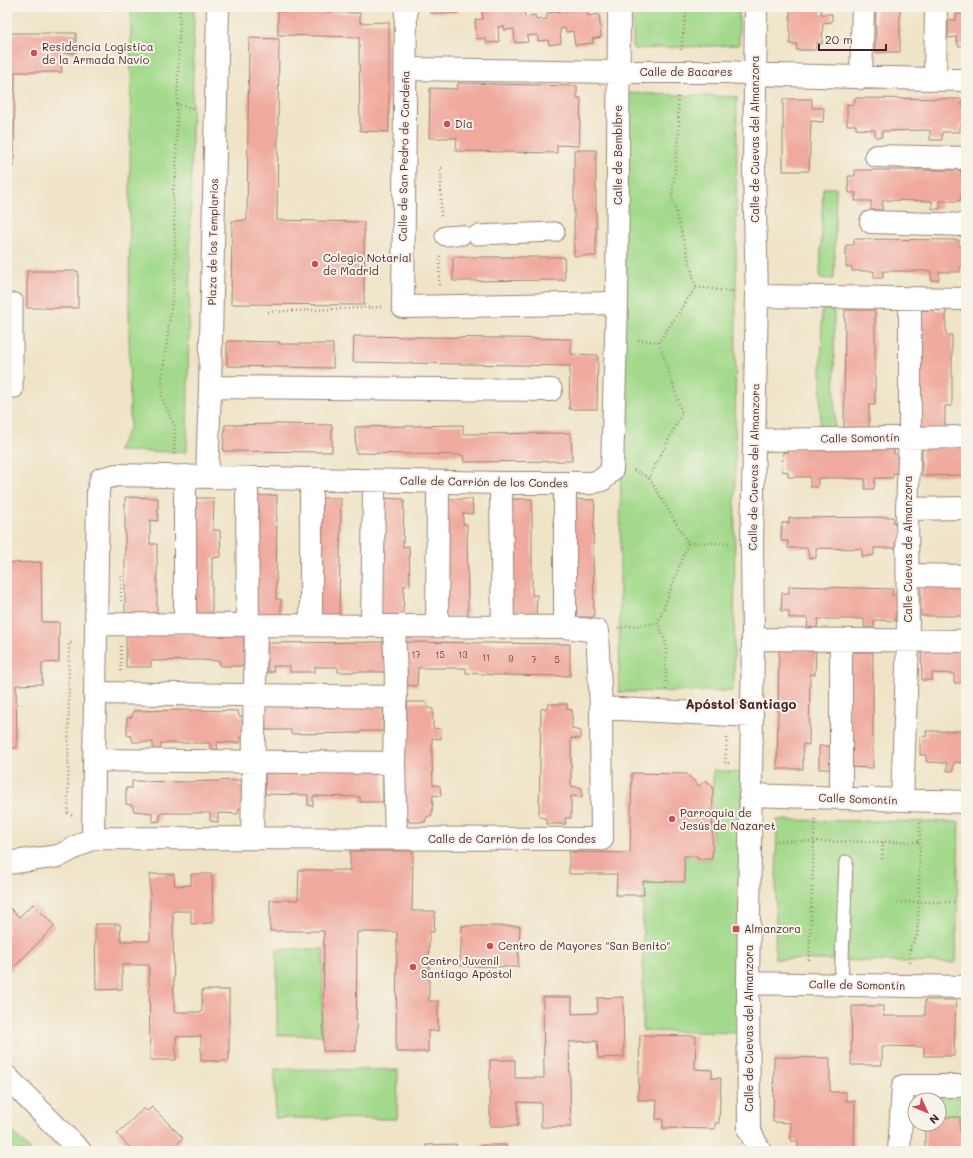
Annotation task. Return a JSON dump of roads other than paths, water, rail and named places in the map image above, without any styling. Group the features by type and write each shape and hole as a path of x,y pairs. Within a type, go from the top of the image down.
{"street":[{"name":"Plaza de los Templarios","path":"207,476 218,7"},
{"name":"Calle de San Pedro de Cardeña","path":"406,7 402,307 617,303"},
{"name":"Calle de Bembibre","path":"617,303 619,7"},
{"name":"Calle de Cuevas del Almanzora","path":"756,7 754,166 757,296 752,543 753,639 748,983 749,1130 760,1151"},
{"path":"861,78 862,7"},
{"path":"935,80 936,7"},
{"name":"Calle de Bacares","path":"406,69 619,72 677,71 861,78 966,80"},
{"path":"876,156 966,158"},
{"path":"871,222 966,225"},
{"path":"456,236 555,232"},
{"path":"757,296 966,299"},
{"name":"Calle Cuevas de Almanzora","path":"902,800 908,640 907,509 910,437 910,298"},
{"name":"Calle de Carrión de los Condes","path":"565,496 565,627 597,630 601,708 602,839 93,838 98,492 101,479 117,475 501,483 591,483 602,480 612,470 617,303"},
{"path":"210,387 551,390"},
{"name":"Calle Somontín","path":"754,440 966,437"},
{"path":"182,476 185,624"},
{"path":"247,492 255,695 252,838"},
{"path":"311,493 311,624"},
{"path":"372,626 374,493"},
{"name":"Calle de Carrión de los Condes","path":"436,626 438,494"},
{"name":"Calle de Carrión de los Condes","path":"501,495 503,626"},
{"path":"907,509 966,508"},
{"path":"908,576 966,576"},
{"path":"96,624 311,624 372,626 565,627"},
{"path":"394,626 396,697 394,763 396,838"},
{"path":"753,639 966,641"},
{"path":"841,640 841,798"},
{"path":"95,693 396,697"},
{"path":"601,708 752,716"},
{"path":"94,760 254,763 394,763"},
{"name":"Calle Somontín","path":"750,795 966,802"},
{"path":"7,863 59,856 93,838"},
{"name":"Calle de Somontín","path":"748,983 966,987"},
{"path":"7,1077 80,1151"},
{"path":"899,1151 902,1086 966,1085"}],"lane":[{"path":"7,300 16,300 16,391 7,391"},
{"path":"841,984 846,862"}],"place":[{"name":"Residencia Logística de la Armada Navío","path":"34,53"},
{"name":"Dia","path":"447,124"},
{"name":"Colegio Notarial de Madrid","path":"315,264"},
{"name":"Parroquia de Jesús de Nazaret","path":"672,819"},
{"name":"Almanzora","path":"736,929"},
{"name":"Centro de Mayores \"San Benito\"","path":"490,946"},
{"name":"Centro Juvenil Santiago Apóstol","path":"413,967"}],"district":[{"name":"Apóstol Santiago","path":"741,704"}]}
